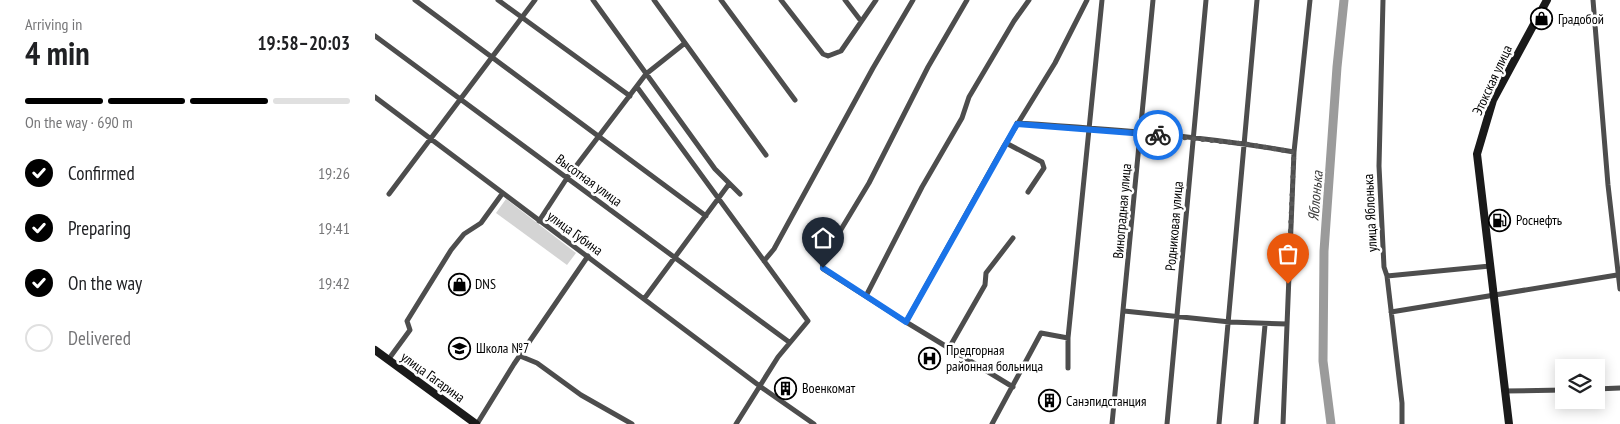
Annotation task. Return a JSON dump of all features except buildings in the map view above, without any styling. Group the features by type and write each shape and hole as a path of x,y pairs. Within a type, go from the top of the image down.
{"main road":[{"name":"Этокская улица","path":"1509,424 1477,154 1493,100 1547,0"},
{"name":"улица Гагарина","path":"375,350 476,424"}],"street":[{"path":"415,0 599,139 706,216"},
{"path":"498,0 630,96"},
{"path":"389,194 535,0"},
{"path":"593,0 715,169 740,194"},
{"path":"654,0 766,156"},
{"path":"721,0 795,100"},
{"path":"781,0 823,54 829,56 841,51 876,0"},
{"path":"845,0 861,21"},
{"path":"764,261 774,249 913,0"},
{"path":"967,0 928,67 869,183 822,261 823,268 906,322 1013,387"},
{"path":"866,296 922,187 962,118 969,97 1014,21 1029,0"},
{"path":"906,322 1006,143 1055,62 1087,0"},
{"path":"1068,368 1068,338 1102,0"},
{"name":"Виноградная улица","path":"1112,424 1153,0"},
{"name":"Родниковая улица","path":"1167,424 1206,0"},
{"path":"1219,424 1246,144 1257,0"},
{"path":"1283,424 1294,152 1310,0"},
{"name":"улица Яблонька","path":"1383,0 1379,166 1384,266 1387,276 1402,403 1402,424"},
{"path":"1593,0 1617,275 1620,289"},
{"name":"Высотная улица","path":"375,36 789,342"},
{"path":"539,221 567,178 599,139 646,74 685,43"},
{"path":"637,86 717,200 732,215 808,322 778,356 761,387 736,424"},
{"name":"улица Губина","path":"375,97 761,387 814,424"},
{"path":"1017,124 1089,128 1246,144 1294,152"},
{"path":"1006,143 1042,162 1044,168 1028,192"},
{"path":"644,299 729,184"},
{"path":"388,360 410,330 407,321 451,250 463,234 481,223 502,194"},
{"path":"949,348 985,285 986,273 1013,238"},
{"path":"476,424 588,256"},
{"path":"1387,276 1490,266"},
{"path":"1391,312 1617,275"},
{"path":"1124,311 1265,325 1287,324"},
{"path":"1256,424 1265,325"},
{"path":"992,424 1041,333 1068,338"},
{"path":"520,356 537,363 581,395 632,424"},
{"path":"1605,389 1620,388"},
{"path":"1505,391 1555,390"}],"shaded area":[{"path":"506,199 576,253 567,265 496,213"}],"waterway":[{"name":"Яблонька","path":"1331,424 1323,361 1324,251 1337,67 1344,0"}],"way so far":[{"path":"1158,135 1246,144 1294,152 1288,284"}],"place":[{"name":"Градобой","path":"1542,19"},
{"name":"Роснефть","path":"1500,220"},
{"name":"DNS","path":"459,284"},
{"name":"Школа №7","path":"460,348"},
{"name":"Предгорная районная больница","path":"930,358"},
{"name":"Военкомат","path":"786,388"},
{"name":"Санэпидстанция","path":"1050,401"}],"route":[{"path":"823,268 906,322 1017,124 1089,128 1158,135"}]}
